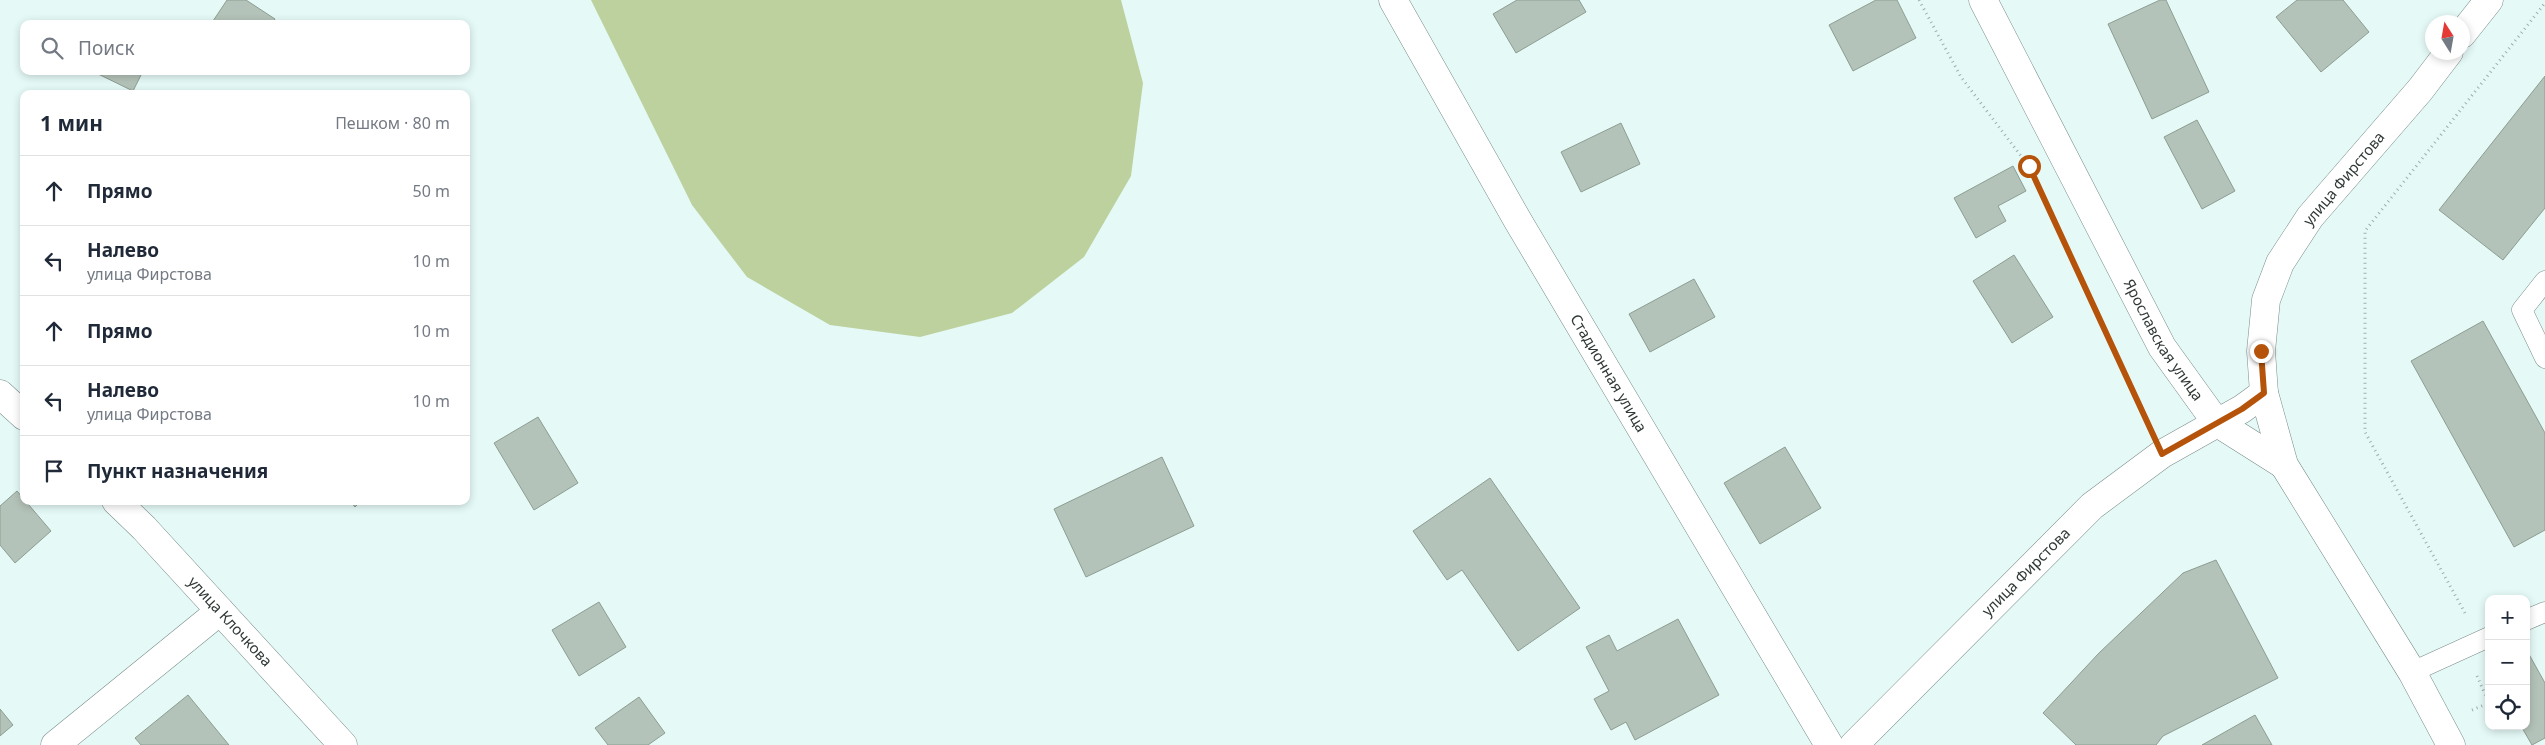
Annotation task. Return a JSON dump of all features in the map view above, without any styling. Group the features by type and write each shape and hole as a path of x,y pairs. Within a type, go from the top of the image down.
{"street":[{"name":"Стадионная улица","path":"1393,0 1518,221 1829,745"},
{"name":"Ярославская улица","path":"1983,0 2142,312 2162,347 2216,422 2284,466 2412,672 2451,745"},
{"path":"2470,24 2489,0"},
{"name":"улица Фирстова","path":"2284,466 2264,393 2261,351 2266,300 2280,263 2310,217 2420,90 2443,60"},
{"name":"улица Фирстова","path":"1854,745 2092,506 2162,454 2242,409 2264,393"},
{"path":"0,394 20,412"},
{"name":"улица Клочкова","path":"120,505 144,528 343,745"},
{"path":"55,745 220,611"}],"lane":[{"path":"2545,281 2522,310 2545,358"},
{"path":"2530,618 2545,612"},
{"path":"2412,672 2485,639"}],"path":[{"path":"1919,0 1961,77 2023,158"},
{"path":"2474,612 2466,614 2365,432 2365,231 2545,3"},
{"path":"2049,211 2162,454"}],"green space":[{"path":"591,0 1121,0 1143,83 1131,176 1084,257 1012,313 920,337 830,325 747,277 692,205"}],"building":[{"path":"227,0 246,0 275,19 274,20 214,20"},
{"path":"1517,0 1579,0 1586,12 1516,53 1493,14"},
{"path":"1876,0 1897,0 1916,38 1853,71 1829,25"},
{"path":"2160,0 2166,0 2209,92 2152,119 2108,24"},
{"path":"2297,0 2343,0 2369,32 2321,72 2276,17"},
{"path":"100,75 141,75 134,90"},
{"path":"2545,76 2545,208 2503,260 2439,210"},
{"path":"2197,120 2235,191 2202,209 2164,137"},
{"path":"1621,123 1640,164 1581,192 1561,152"},
{"path":"2013,166 2026,191 1998,206 2006,221 1976,238 1954,198"},
{"path":"2014,255 2053,317 2012,343 1973,281"},
{"path":"1694,279 1715,317 1650,352 1629,314"},
{"path":"2483,321 2545,433 2545,530 2514,547 2411,361"},
{"path":"538,417 578,483 534,510 494,443"},
{"path":"1785,447 1821,508 1760,544 1724,483"},
{"path":"1162,457 1194,526 1086,577 1054,509"},
{"path":"1490,478 1580,608 1518,651 1462,570 1447,580 1413,531"},
{"path":"17,491 20,495 20,505 29,505 51,531 15,563 0,545 0,506"},
{"path":"2216,560 2278,678 2163,736 2156,745 2076,745 2043,713 2099,653 2183,573"},
{"path":"599,602 626,647 579,676 552,630"},
{"path":"1678,619 1719,695 1635,740 1626,722 1611,730 1594,699 1609,691 1586,647 1609,635 1617,651"},
{"path":"2530,656 2545,683 2545,738 2532,745 2523,730 2530,730"},
{"path":"188,695 229,745 141,745 135,738"},
{"path":"639,697 665,733 648,745 608,745 595,728"},
{"path":"0,709 13,725 0,736"},
{"path":"2255,715 2272,745 2202,745"}],"route":[{"path":"2029,166 2162,454 2242,409 2264,393 2261,351"}]}
